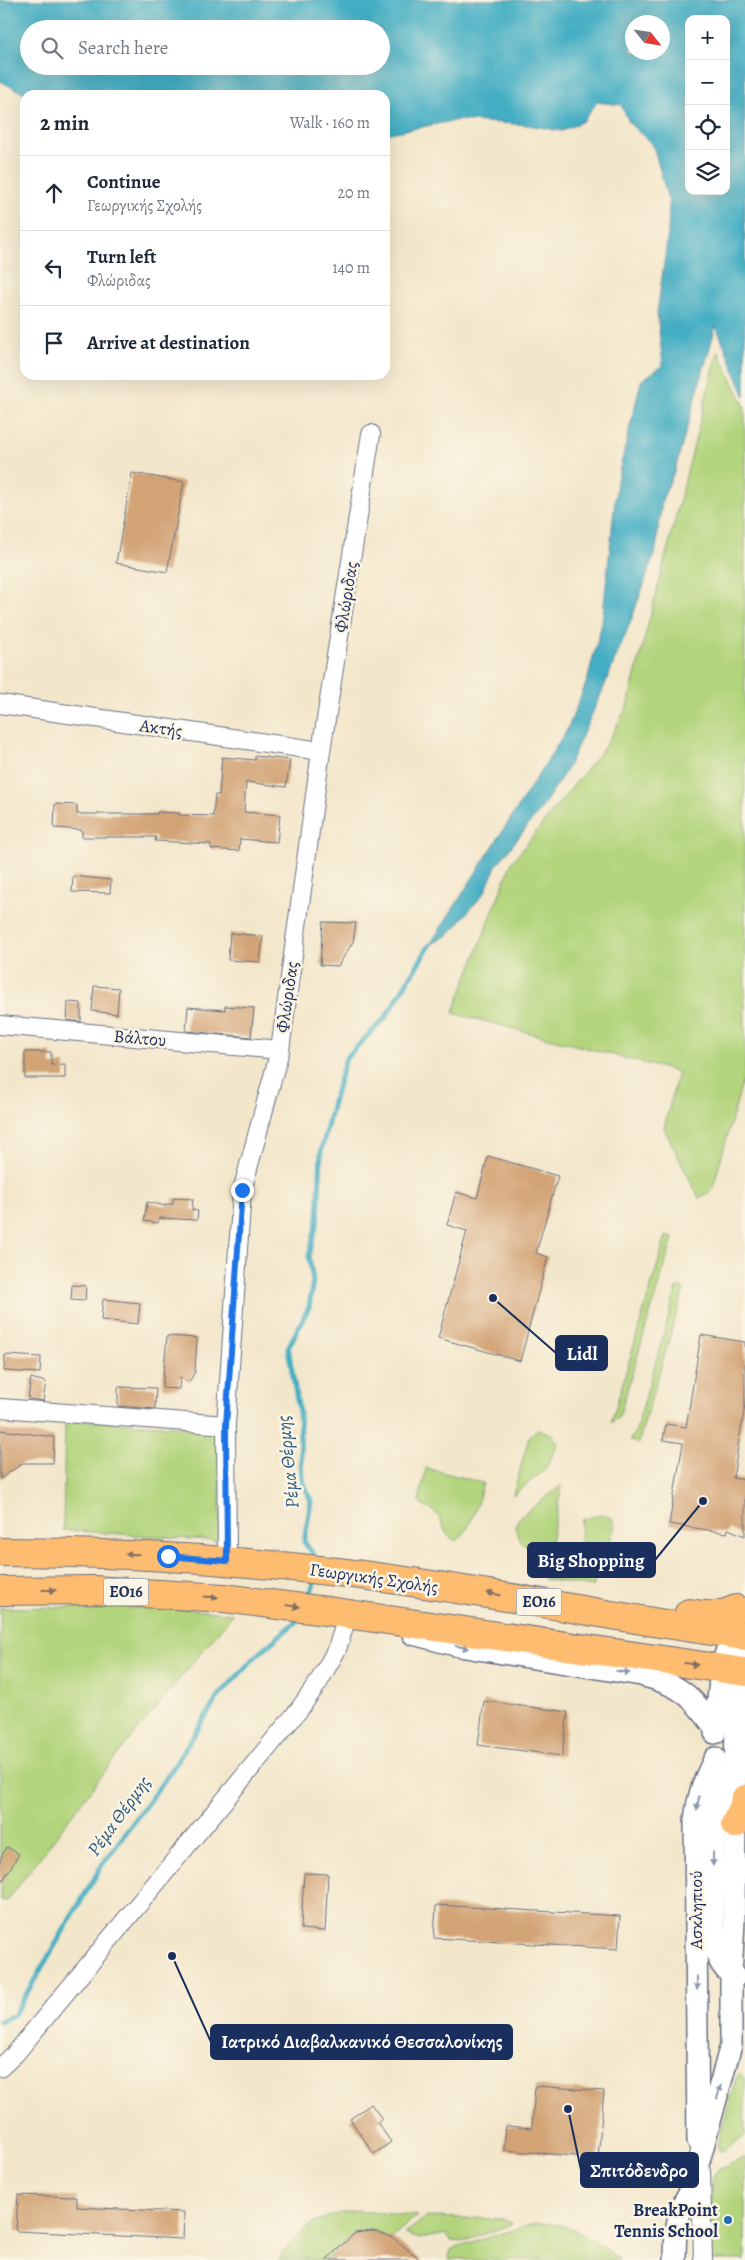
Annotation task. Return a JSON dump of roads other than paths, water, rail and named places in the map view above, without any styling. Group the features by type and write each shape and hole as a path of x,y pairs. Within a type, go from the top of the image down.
{"main road":[{"name":"Γεωργικής Σχολής","path":"0,1552 139,1554 347,1573 494,1594 592,1612 739,1650"},
{"name":"ΕΟ16","path":"0,1591 94,1590 252,1601 341,1613 739,1650"},
{"path":"735,1824 745,1799"}],"street":[{"name":"Φλώριδας","path":"227,1561 226,1425 242,1190 280,1050 321,751 371,434"},
{"name":"Ακτής","path":"0,704 321,751"},
{"name":"Βάλτου","path":"0,1025 280,1050"},
{"path":"0,1408 226,1425"},
{"path":"0,2068 15,2054 144,1895 298,1711 318,1683 337,1649 341,1613 459,1646 641,1675 667,1682 688,1694 715,1728"},
{"name":"Ασκληπιού","path":"692,2190 698,2144 696,1820 698,1798 704,1779 715,1758 715,1728 739,1650"},
{"name":"Ασκληπιού","path":"675,2260 678,2219 684,2202 692,2190 729,2055 738,1978 734,1922 736,1708 739,1650"},
{"path":"715,1758 713,1935 716,1956 738,1978"},
{"path":"734,1922 739,1942 745,1951"},
{"path":"731,2031 745,2004"},
{"path":"700,2158 703,2260"}],"water":[{"path":"0,0 745,0 745,397 716,326 675,470 662,500 656,550 632,618 602,692 568,767 542,808 496,866 485,892 449,934 429,946 567,730 587,681 602,623 617,481 641,381 663,365 657,313 668,234 669,203 653,145 630,124 621,105 597,102 583,121 562,131 528,125 458,120 390,133 390,90 20,90 0,81"}],"waterway":[{"name":"Ρέμα Θέρμης","path":"315,1561 314,1555 304,1542 311,1501 302,1478 299,1412 288,1348 309,1307 313,1281 309,1256 318,1219 321,1152 346,1058 385,1018 429,946"},
{"name":"Ρέμα Θέρμης","path":"307,1601 316,1579"},
{"name":"Ρέμα Θέρμης","path":"0,2021 14,2015 102,1865 171,1771 218,1697 256,1656 300,1618"}],"place":[{"name":"Lidl","path":"493,1298"},
{"name":"Big Shopping","path":"703,1501"},
{"name":"Ιατρικό Διαβαλκανικό Θεσσαλονίκης","path":"172,1956"},
{"name":"Σπιτόδενδρο","path":"568,2109"},
{"name":"BreakPoint Tennis School","path":"728,2220"}]}
